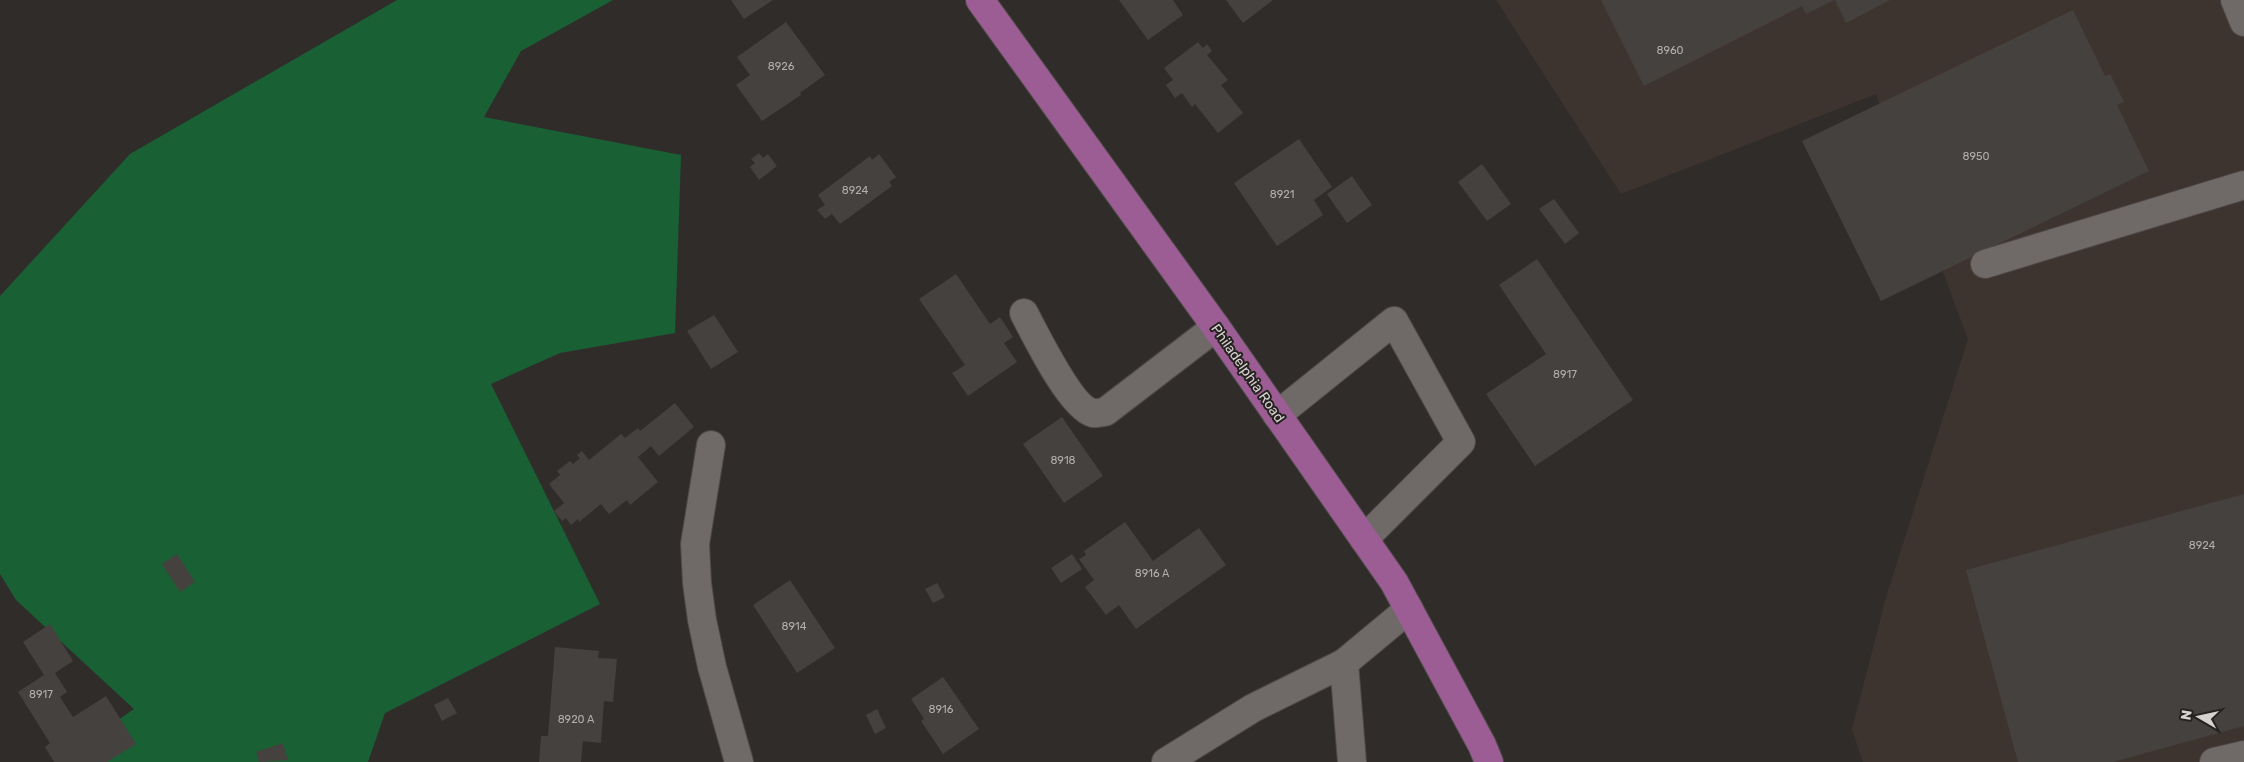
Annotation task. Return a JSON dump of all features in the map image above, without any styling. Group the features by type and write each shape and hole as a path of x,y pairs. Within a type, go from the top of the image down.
{"main road":[{"name":"Philadelphia Road","path":"980,0 1216,327 1394,582 1482,745 1489,762"}],"street":[{"path":"2235,0 2244,22"},
{"path":"1985,264 2244,185"},
{"path":"1024,314 1054,369 1083,407 1093,413 1105,412 1216,327"},
{"path":"1277,415 1394,321 1461,442 1364,539"},
{"path":"711,444 695,544 697,583 702,620 712,667 739,762"},
{"path":"1166,762 1253,708 1344,663 1409,609"},
{"path":"1344,663 1352,762"},
{"path":"2214,762 2244,755"}],"shaded area":[{"path":"1496,0 2244,0 2244,762 1863,762 1852,729 1887,594 1968,339 1876,94 1621,194"}],"green space":[{"path":"397,0 613,0 521,51 484,117 681,155 675,333 560,353 491,384 600,604 385,713 368,762 57,762 134,709 16,600 0,574 0,296 130,154"}],"building":[{"path":"731,0 773,0 744,19"},
{"path":"1119,0 1173,0 1183,15 1148,40"},
{"path":"1226,0 1273,0 1243,23"},
{"path":"1601,0 1834,0 1806,14 1802,6 1644,86"},
{"path":"1835,0 1890,0 1846,23"},
{"path":"2073,10 2105,76 2110,74 2124,102 2117,105 2149,171 1881,301 1802,141"},
{"path":"786,22 825,75 800,93 801,95 762,121 736,85 750,75 737,57"},
{"path":"1198,42 1203,48 1207,44 1212,51 1207,55 1228,80 1221,85 1243,113 1218,133 1195,104 1192,107 1182,93 1175,98 1166,85 1173,80 1164,68"},
{"path":"1299,139 1332,187 1314,200 1323,215 1277,246 1234,183"},
{"path":"759,153 763,158 768,154 777,166 759,180 750,167 755,163 751,159"},
{"path":"879,154 896,177 889,182 892,186 840,224 832,214 825,219 817,210 825,205 818,195 870,156 872,160"},
{"path":"1482,164 1511,204 1487,221 1458,182"},
{"path":"1352,176 1372,205 1347,223 1327,194"},
{"path":"1554,199 1579,233 1565,244 1539,209"},
{"path":"1537,259 1633,400 1535,466 1486,394 1546,354 1499,285"},
{"path":"956,274 990,324 1000,317 1013,337 1004,343 1017,362 968,396 952,373 965,365 919,299"},
{"path":"714,315 738,352 711,369 687,331"},
{"path":"675,403 694,427 659,456 651,446 638,457 658,482 630,505 627,500 609,514 601,504 579,522 578,519 571,525 566,518 562,521 554,511 564,503 549,484 560,475 557,471 570,461 573,464 580,458 577,455 582,451 589,460 621,434 625,438 638,428 640,431"},
{"path":"1062,417 1103,476 1064,503 1023,444"},
{"path":"2244,494 2244,726 2113,762 2018,762 1966,570"},
{"path":"1125,522 1153,561 1199,528 1226,565 1136,629 1119,605 1106,615 1085,587 1094,580 1079,559 1086,555 1084,551"},
{"path":"177,554 195,582 180,592 162,564"},
{"path":"1072,554 1082,569 1061,583 1051,568"},
{"path":"790,580 835,648 797,673 753,605"},
{"path":"937,583 945,597 933,603 925,589"},
{"path":"50,624 73,661 55,673 67,692 60,697 73,717 106,696 136,744 107,762 54,762 45,747 50,743 18,692 44,675 23,642"},
{"path":"555,647 599,651 598,658 617,659 613,702 604,701 601,743 583,741 581,762 539,762 541,736 548,736"},
{"path":"943,677 979,729 943,754 921,721 924,719 911,699"},
{"path":"448,698 457,713 442,721 434,705"},
{"path":"877,709 886,728 875,734 866,715"},
{"path":"283,743 288,760 259,762 256,752"}]}
